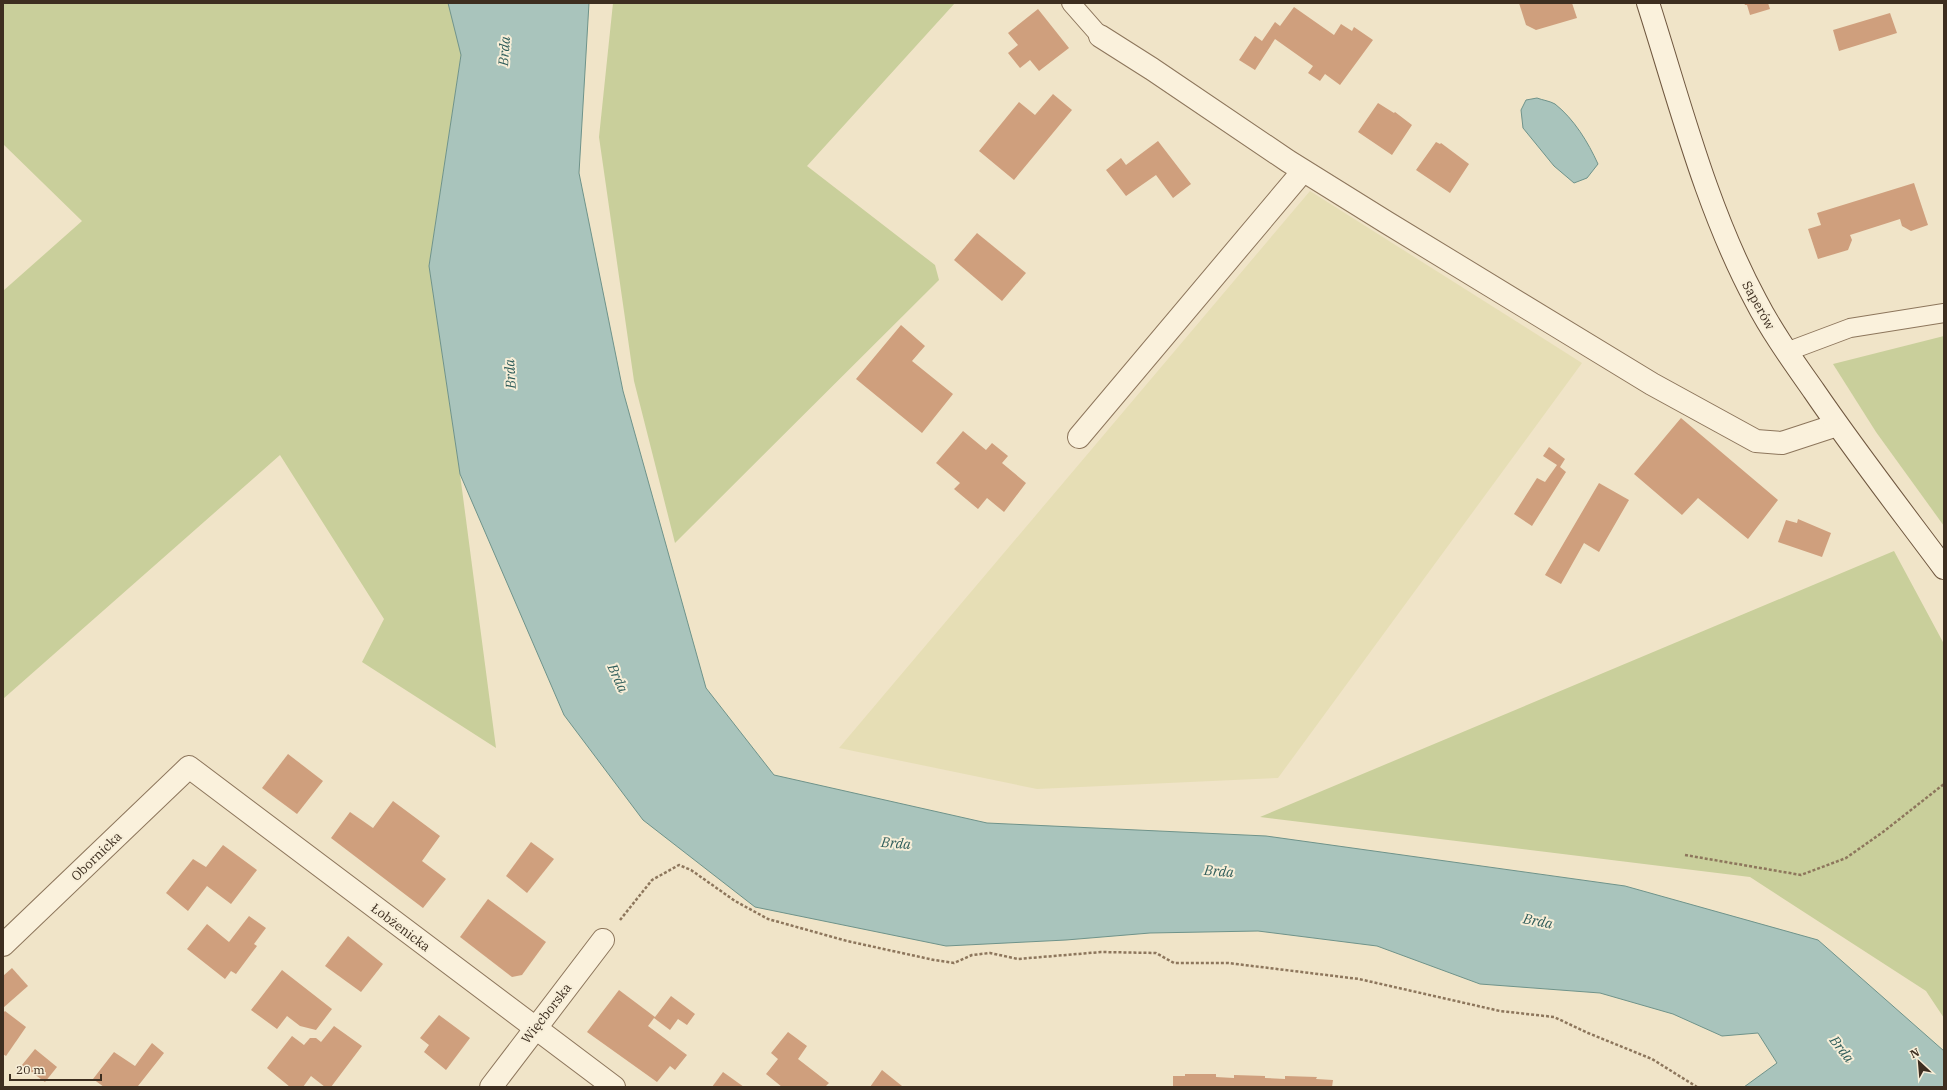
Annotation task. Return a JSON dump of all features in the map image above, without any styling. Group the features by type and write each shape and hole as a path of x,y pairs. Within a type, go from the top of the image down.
{"street":[{"name":"Saperów","path":"1648,3 1695,153 1719,219 1735,258 1756,302 1786,352 1837,425 1944,568"},
{"path":"1100,36 1152,68 1303,171 1652,384 1756,440 1782,443 1837,425"},
{"path":"1079,437 1303,171"},
{"name":"Obornicka","path":"3,945 189,767"},
{"name":"Łobżenicka","path":"189,767 614,1087"},
{"name":"Więcborska","path":"491,1087 603,940"}],"lane":[{"path":"1071,3 1100,36"},
{"path":"1786,352 1850,328 1944,313"}],"path":[{"path":"1685,856 1801,875 1846,858 1883,832 1944,784"},
{"path":"603,940 652,880 679,865 691,870 735,901 768,919 847,941 934,960 954,963 972,955 990,953 1018,959 1101,952 1156,952 1174,963 1228,963 1359,979 1500,1011 1554,1017 1588,1033 1652,1059 1697,1087"}],"shaded area":[{"path":"1310,191 1582,363 1278,778 1037,789 839,748"}],"green space":[{"path":"3,3 448,3 461,55 429,266 460,474 496,748 362,662 384,619 280,455 3,699 3,291 82,221 3,144"},
{"path":"613,3 955,3 807,166 935,265 939,280 675,543 634,381 599,137"},
{"path":"1944,336 1944,526 1876,432 1833,364"},
{"path":"1894,551 1944,644 1944,1018 1926,991 1750,877 1260,817"}],"water":[{"name":"Brda","path":"448,3 589,3 579,173 623,391 706,688 774,775 987,823 1266,836 1625,886 1818,940 1944,1051 1944,1087 1744,1087 1777,1063 1758,1033 1722,1036 1673,1014 1600,993 1480,984 1377,946 1258,931 1150,933 1066,940 946,946 755,907 643,820 564,715 460,474 429,266 461,55"},
{"path":"1537,98 1551,102 1562,110 1590,147 1598,164 1587,178 1574,183 1554,166 1523,128 1521,110 1526,100"}],"building":[{"path":"1519,3 1572,3 1577,18 1536,30 1526,25"},
{"path":"1744,3 1768,3 1770,9 1750,15 1747,5"},
{"path":"1294,7 1334,35 1341,24 1352,31 1354,27 1373,40 1340,85 1325,74 1320,81 1308,73 1313,66 1275,39 1255,70 1239,60 1255,36 1262,41 1275,22 1280,26"},
{"path":"1038,9 1069,48 1039,71 1030,60 1020,68 1008,53 1018,45 1008,33"},
{"path":"1890,13 1897,33 1839,51 1833,30"},
{"path":"1053,94 1072,110 1014,180 979,151 1019,102 1035,115"},
{"path":"1378,103 1394,113 1395,112 1412,125 1392,155 1358,132"},
{"path":"1158,141 1191,184 1173,198 1156,175 1126,196 1106,170 1121,158 1126,165"},
{"path":"1436,142 1441,143 1469,164 1450,193 1416,170"},
{"path":"1914,183 1928,225 1911,231 1902,226 1900,219 1850,235 1852,240 1848,250 1818,259 1808,229 1821,225 1817,213"},
{"path":"977,233 1026,273 1002,301 954,260"},
{"path":"901,325 925,346 912,361 953,394 922,433 856,379"},
{"path":"1681,418 1778,500 1748,539 1698,498 1682,515 1634,474"},
{"path":"963,431 986,450 992,443 1008,456 1002,463 1026,483 1004,512 987,498 978,509 954,489 960,483 936,463"},
{"path":"1549,447 1565,459 1560,467 1566,472 1532,526 1514,514 1537,478 1545,482 1557,465 1543,456"},
{"path":"1599,483 1629,500 1599,552 1584,543 1561,584 1545,575"},
{"path":"1798,519 1831,533 1822,557 1778,542 1786,520 1797,523"},
{"path":"288,754 323,781 297,814 262,788"},
{"path":"393,801 440,836 422,861 446,879 423,908 331,838 350,812 373,828"},
{"path":"531,842 554,859 527,893 506,876"},
{"path":"223,845 257,870 231,904 207,886 188,911 166,893 193,859 206,867"},
{"path":"488,899 546,942 522,975 512,977 460,937"},
{"path":"249,916 266,928 254,944 257,946 236,974 231,971 225,979 187,949 207,924 229,942"},
{"path":"348,936 383,964 361,992 325,966"},
{"path":"12,968 28,986 3,1008 3,976"},
{"path":"282,970 332,1009 316,1030 300,1026 287,1016 277,1029 251,1010"},
{"path":"619,990 655,1017 671,996 695,1014 687,1025 678,1019 670,1030 654,1018 648,1026 687,1055 675,1070 670,1066 657,1082 587,1032"},
{"path":"5,1011 26,1027 6,1056 3,1054 3,1013"},
{"path":"439,1015 470,1038 446,1070 424,1052 429,1045 420,1038"},
{"path":"334,1026 362,1046 331,1087 325,1087 311,1076 303,1087 290,1087 267,1068 292,1036 304,1045 310,1038 316,1038 321,1042"},
{"path":"788,1032 807,1046 798,1059 829,1083 825,1087 782,1087 766,1074 778,1059 771,1053"},
{"path":"152,1043 164,1053 138,1086 140,1087 104,1087 93,1079 114,1052 135,1066"},
{"path":"35,1049 57,1067 45,1082 22,1065"},
{"path":"882,1070 902,1086 904,1087 870,1087"},
{"path":"723,1072 744,1087 712,1087"},
{"path":"1185,1074 1216,1074 1216,1077 1234,1078 1234,1075 1265,1076 1265,1078 1285,1079 1285,1076 1317,1077 1316,1079 1333,1080 1332,1087 1173,1087 1173,1076 1185,1076"}]}
